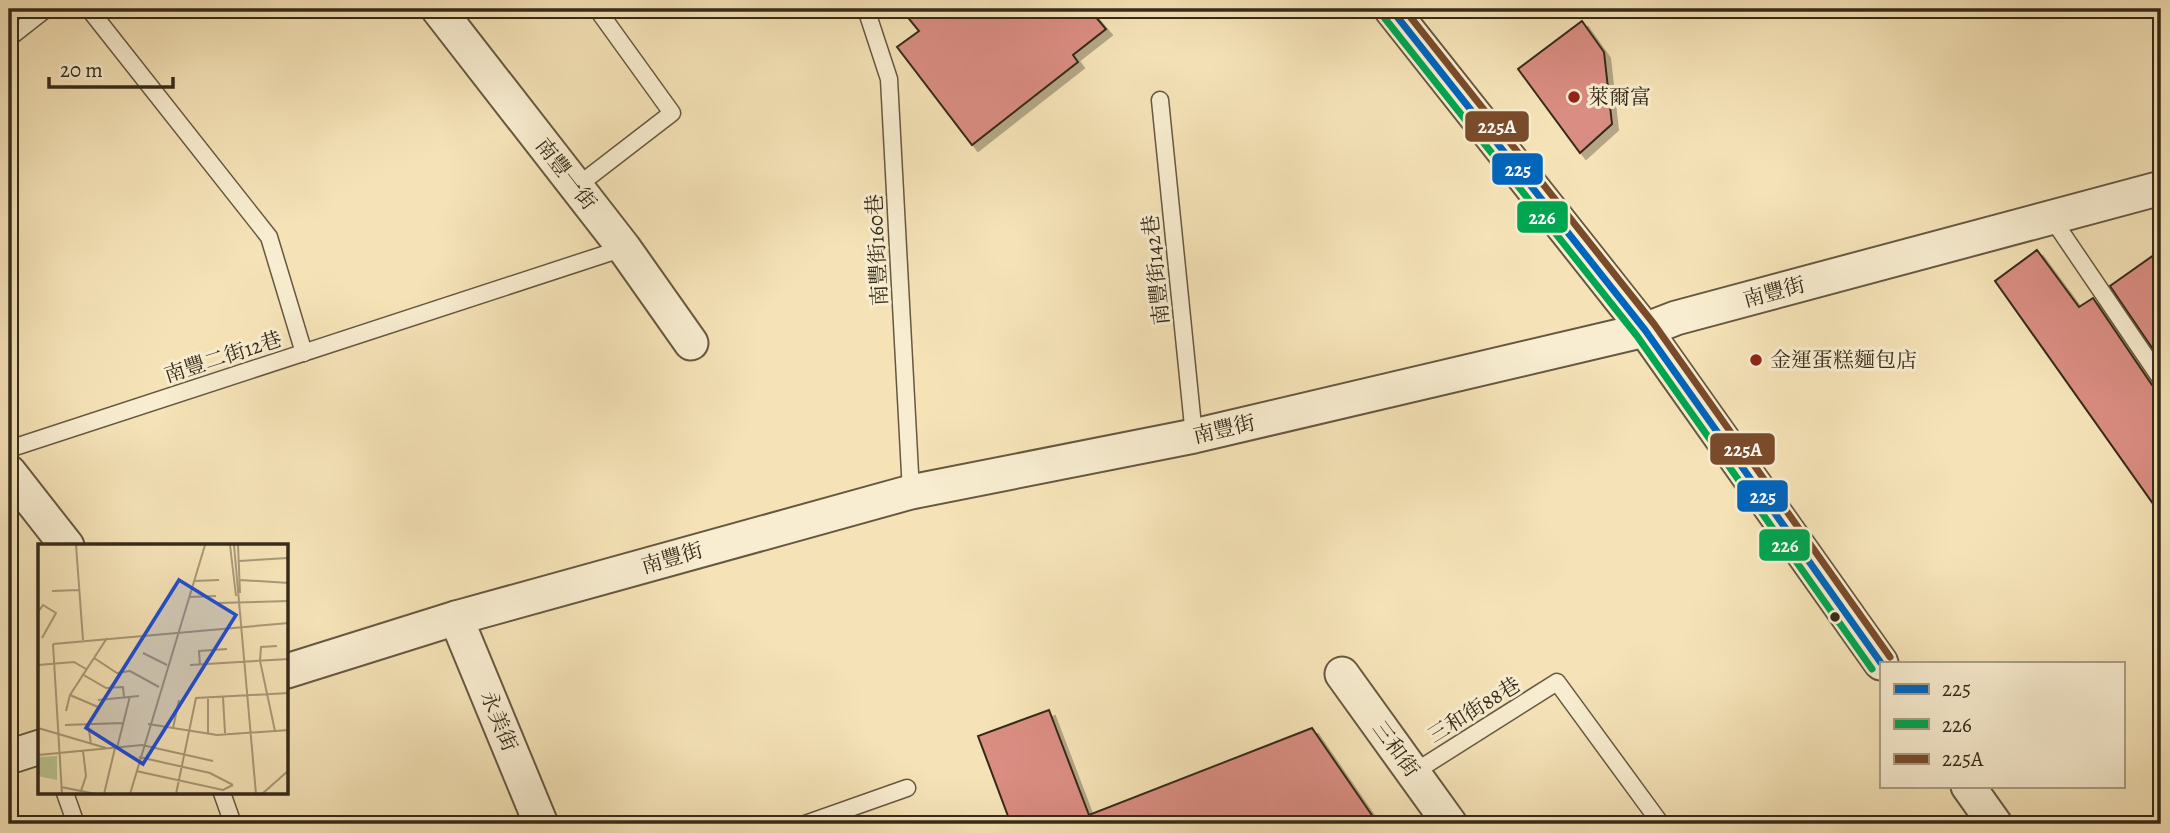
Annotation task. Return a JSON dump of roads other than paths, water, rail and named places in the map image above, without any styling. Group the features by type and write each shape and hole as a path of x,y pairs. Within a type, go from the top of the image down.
{"street":[{"name":"南豐一街","path":"438,9 624,248 691,343"},
{"path":"1391,9 1645,330 1880,662"},
{"name":"南豐街","path":"289,670 456,618 911,492 1194,436 1645,330 1676,318 2161,188"},
{"path":"9,472 65,544"},
{"name":"永美街","path":"456,618 541,824"},
{"name":"三和街","path":"1342,674 1450,824"},
{"path":"9,757 38,748"},
{"path":"1969,788 1995,824"}],"lane":[{"path":"9,38 46,9"},
{"path":"89,9 270,237 304,353"},
{"path":"576,187 672,113 597,9"},
{"name":"南豐街160巷","path":"866,9 889,79 911,492"},
{"name":"南豐街142巷","path":"1160,100 1194,436"},
{"path":"2051,218 2161,379"},
{"name":"南豐二街12巷","path":"9,449 624,248"},
{"name":"三和街88巷","path":"1413,774 1557,682 1661,824"},
{"path":"805,824 907,788"},
{"path":"65,794 76,824"},
{"path":"222,794 233,824"}],"place":[{"name":"萊爾富","path":"1574,97"},
{"name":"金運蛋糕麵包店","path":"1756,360"}]}
